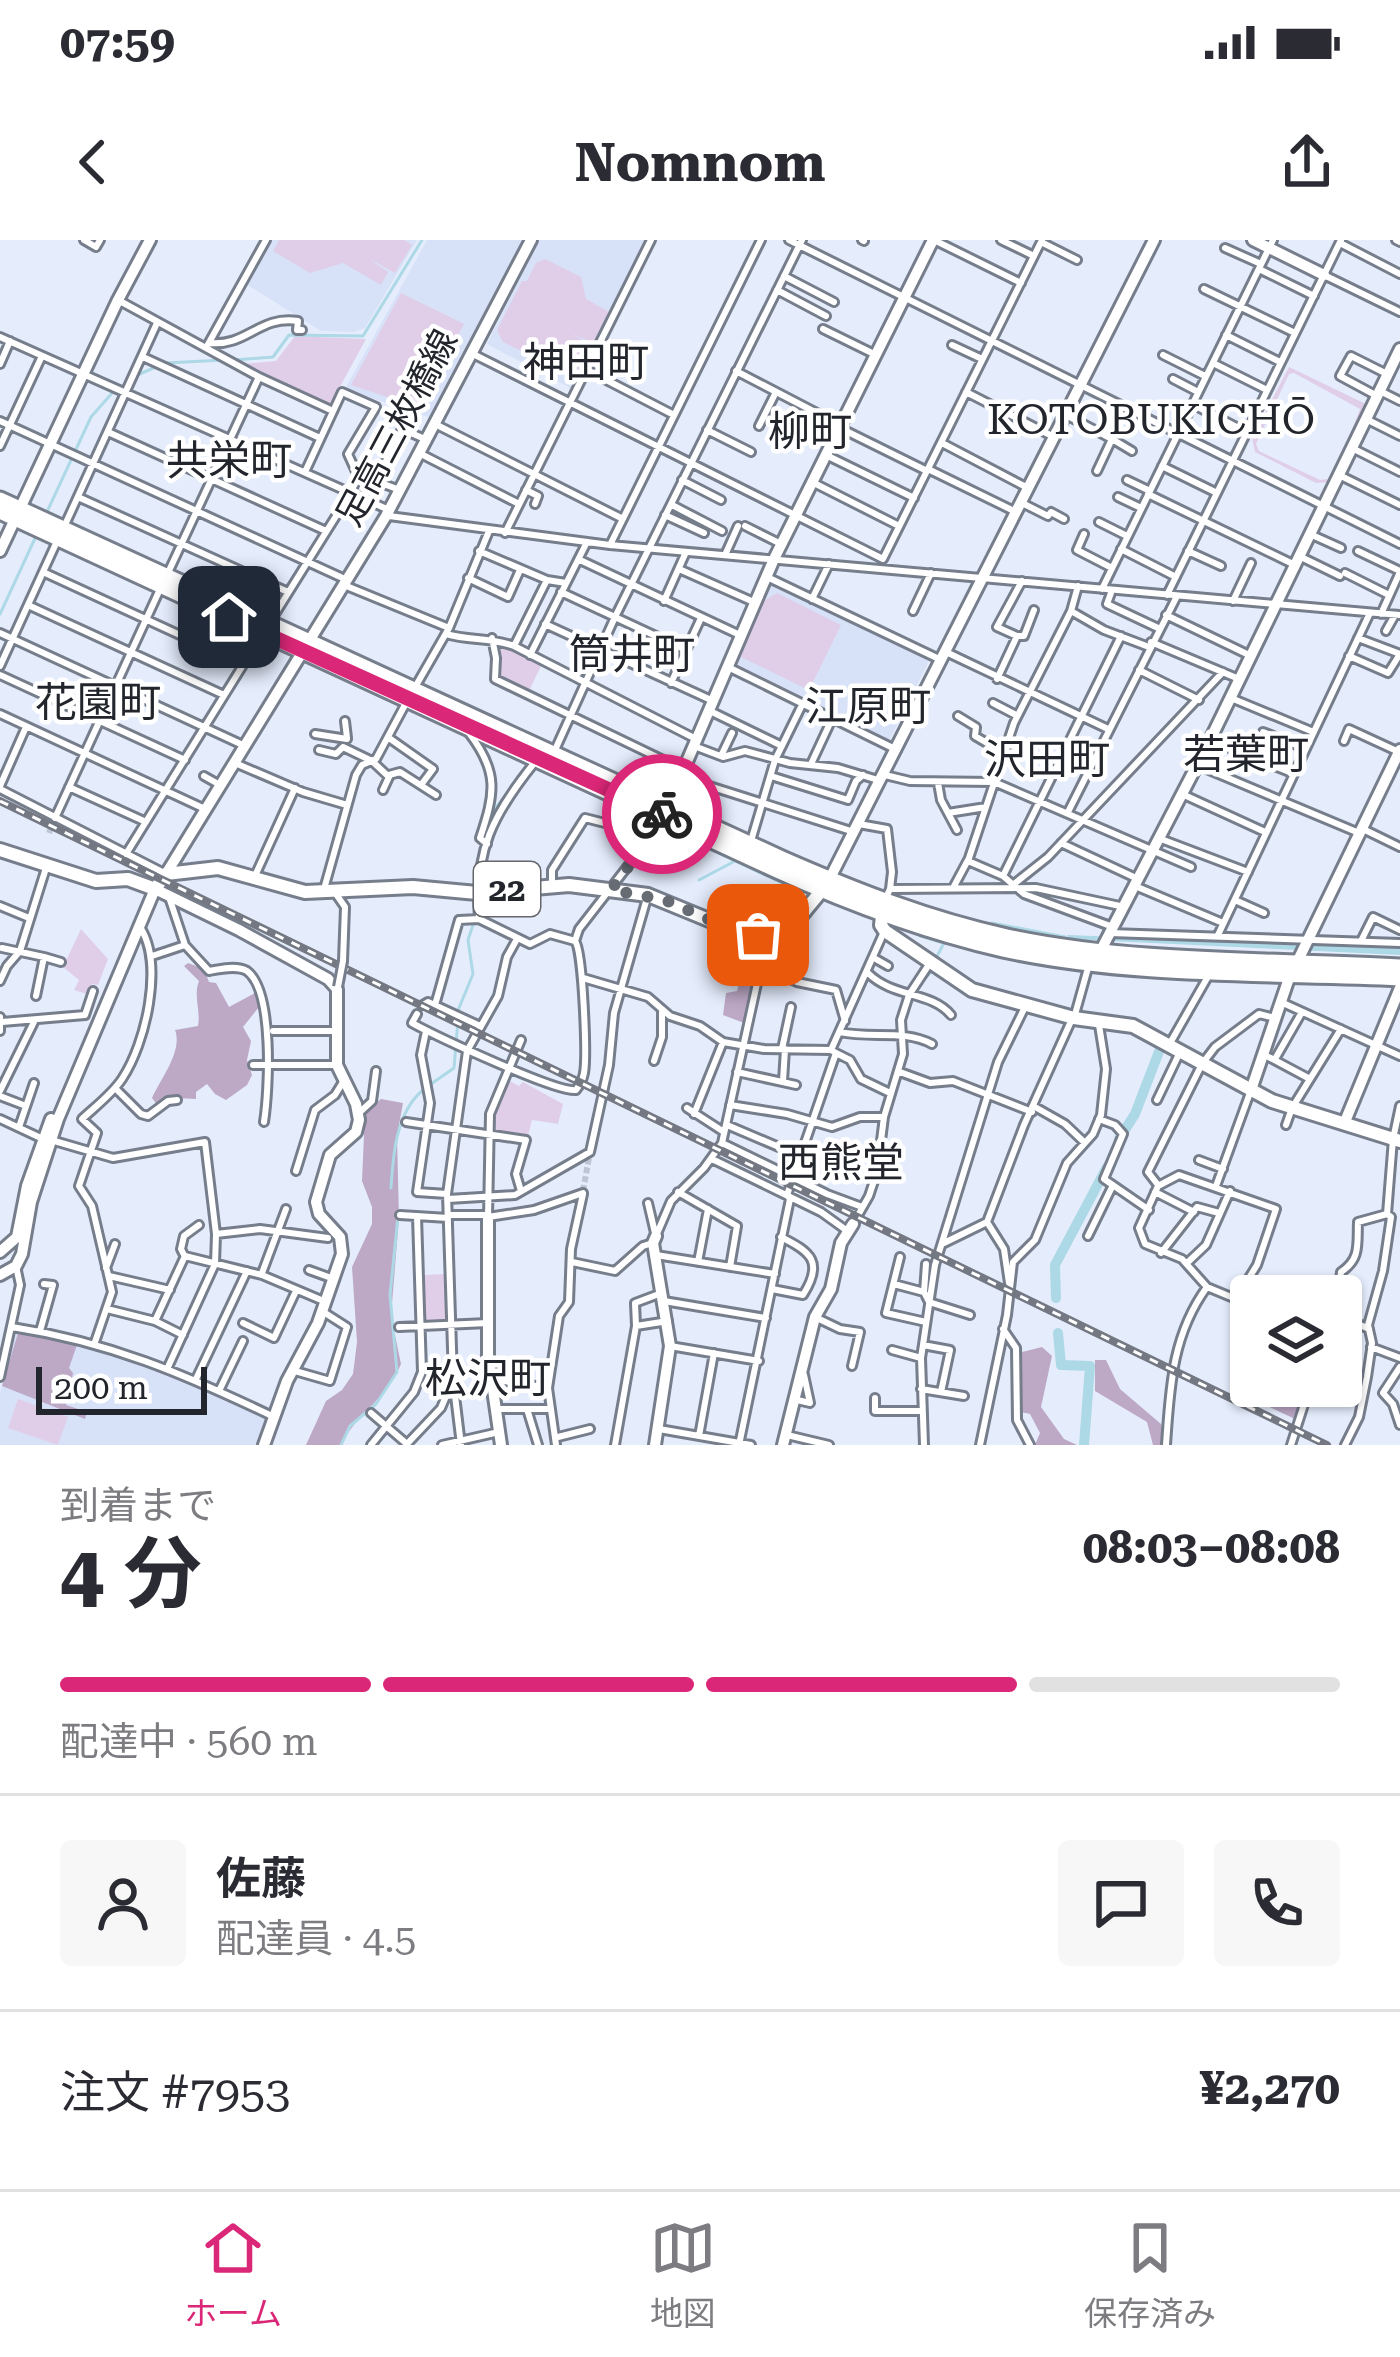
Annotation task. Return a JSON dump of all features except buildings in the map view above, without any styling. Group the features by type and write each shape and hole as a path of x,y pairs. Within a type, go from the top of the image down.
{"highway":[{"path":"0,500 11,513 885,909 1009,938 1105,943 1400,978"},
{"path":"411,694 461,723 546,756"},
{"path":"666,810 751,844 827,885"},
{"path":"1105,943 1211,970 1296,964 1400,967"}],"main road":[{"path":"0,850 96,881 128,879 155,890 166,874"},
{"name":"22","path":"166,874 218,868 296,890 329,892 413,887 477,893 552,884 611,890 648,895 731,929 781,938"},
{"path":"781,938 827,885"},
{"path":"885,909 930,963 972,990 1073,1018 1133,1026 1292,1108 1396,1140"}],"street":[{"path":"84,240 96,247 100,240"},
{"path":"0,551 11,513 150,240"},
{"path":"207,345 266,240"},
{"name":"足高三枚橋線","path":"166,874 388,513 531,240"},
{"path":"505,533 651,240"},
{"path":"610,545 761,240"},
{"path":"789,240 1400,544"},
{"path":"574,941 666,810 774,559 933,240 1021,283"},
{"path":"1001,240 1034,256"},
{"path":"827,885 1154,240"},
{"path":"1253,240 1271,244 1400,312"},
{"path":"1327,240 1400,274"},
{"path":"878,568 1042,241 1077,260"},
{"path":"479,919 478,872 501,804 546,756 570,716 801,243"},
{"path":"1167,595 1340,243"},
{"path":"1102,589 1271,244"},
{"path":"1225,248 1314,296"},
{"path":"784,276 834,302"},
{"path":"777,290 826,316"},
{"path":"1204,290 1295,333"},
{"path":"118,300 259,377 333,410"},
{"path":"207,345 234,342 278,318 298,321 297,330 302,330"},
{"path":"157,323 0,671 185,760"},
{"path":"823,329 875,355"},
{"path":"1226,335 1280,362"},
{"path":"0,337 230,437 388,513 610,545 1397,615"},
{"path":"0,364 10,341"},
{"path":"952,345 982,360"},
{"path":"944,1243 987,1222 1073,1018 1085,976 1210,740 1400,350"},
{"path":"472,354 883,559"},
{"path":"1163,355 1205,376"},
{"path":"0,446 42,356"},
{"path":"1393,370 1351,356 1340,376 1400,401"},
{"path":"143,357 320,438"},
{"path":"1213,363 1267,389"},
{"path":"586,369 674,415"},
{"path":"736,371 927,470 1019,508 1048,517 1051,512 1064,519"},
{"path":"55,818 259,377"},
{"path":"1173,379 1198,392"},
{"path":"126,854 351,492 358,476 348,454 376,407 342,392 305,472"},
{"path":"759,426 776,392"},
{"path":"966,392 1054,437"},
{"path":"1192,404 1246,432"},
{"path":"1066,415 1132,451"},
{"path":"1366,419 1400,436"},
{"path":"0,421 464,639 492,638 514,646 721,756 745,751 883,778 994,782 1084,819 1247,872"},
{"path":"435,424 622,519"},
{"path":"400,490 378,477 402,429 427,440"},
{"path":"707,430 751,452"},
{"path":"108,432 326,531"},
{"path":"1096,471 1112,440"},
{"path":"941,442 1029,489"},
{"path":"1352,448 1400,472"},
{"path":"420,453 520,504"},
{"path":"826,455 914,498"},
{"path":"1162,466 1217,493"},
{"path":"1338,475 1400,505"},
{"path":"682,480 722,500"},
{"path":"1127,480 1203,521 1389,595"},
{"path":"812,482 899,526"},
{"path":"526,490 538,496 535,504"},
{"path":"78,497 288,592"},
{"path":"1118,497 1141,508"},
{"path":"670,505 722,531"},
{"path":"665,515 704,533"},
{"path":"1099,522 1127,536"},
{"path":"725,555 741,526 782,544"},
{"path":"360,1112 337,1065 337,988 345,907 329,892 347,805 359,769 372,761 389,738 448,631 488,531"},
{"path":"1084,534 1077,550 1112,568"},
{"path":"1310,534 1342,548"},
{"path":"530,655 587,542"},
{"path":"1121,549 1176,577"},
{"path":"479,551 686,650"},
{"path":"1189,551 1221,566"},
{"path":"1358,551 1400,572 1381,614"},
{"path":"664,601 686,552"},
{"path":"580,560 742,636"},
{"path":"1234,601 1251,563"},
{"path":"812,598 829,564"},
{"path":"467,578 508,597 520,569"},
{"path":"679,569 756,603"},
{"path":"44,572 243,664"},
{"path":"913,611 931,573"},
{"path":"767,578 1108,729"},
{"path":"514,646 547,580"},
{"path":"1022,581 998,627 1024,636 1034,610"},
{"path":"953,888 968,860 1018,716 1071,611 1078,586"},
{"path":"1112,590 1107,604 1158,628"},
{"path":"1068,812 1177,596"},
{"path":"28,605 224,695"},
{"path":"1071,611 1121,637 1239,680"},
{"path":"1218,934 1370,613"},
{"path":"1166,615 1249,655"},
{"path":"1386,631 1397,615"},
{"path":"671,682 701,618"},
{"path":"545,624 671,682 782,746"},
{"path":"0,633 245,746"},
{"path":"997,679 1017,636"},
{"path":"1003,875 1121,637"},
{"path":"492,638 495,679 682,773 762,803 856,828 886,829 892,872 874,958 840,1032 825,1094 788,1195 740,1444"},
{"path":"1349,656 1388,673 1400,654 1358,638"},
{"path":"728,668 897,750"},
{"path":"1139,670 1199,700"},
{"path":"1016,886 1223,672"},
{"path":"1230,698 1311,731"},
{"path":"993,703 1018,716"},
{"path":"751,844 770,776 802,705"},
{"path":"0,714 205,809"},
{"path":"958,716 976,727 975,736 1004,753"},
{"path":"811,764 832,719"},
{"path":"319,750 336,754 345,743 345,721"},
{"path":"461,723 490,762 491,803 480,838 487,844"},
{"path":"26,727 0,788 166,874"},
{"path":"1269,1056 1275,1018 1296,964 1400,751 1349,729 1344,741"},
{"path":"1263,732 1304,748"},
{"path":"721,756 732,733"},
{"path":"315,734 345,743 388,775"},
{"path":"389,738 433,769 421,785"},
{"path":"1210,740 1292,773"},
{"path":"235,763 347,805"},
{"path":"1197,765 1400,847"},
{"path":"388,775 399,771 436,795"},
{"path":"383,790 388,775"},
{"path":"848,800 863,775"},
{"path":"204,776 220,785"},
{"path":"770,776 866,809"},
{"path":"938,783 957,830"},
{"path":"69,787 146,822"},
{"path":"254,878 295,788"},
{"path":"1182,794 1265,832"},
{"path":"948,813 986,807"},
{"path":"552,884 551,869 585,818 652,835"},
{"path":"1061,843 1223,923"},
{"path":"1157,844 1191,867"},
{"path":"968,860 1003,875 1024,894 1105,943 1218,934 1400,943"},
{"path":"0,981 19,953 46,865"},
{"path":"885,909 953,888 1016,886 1124,907"},
{"path":"155,890 239,930 337,988"},
{"path":"0,1275 16,1266 47,1139 155,890"},
{"path":"0,1377 20,1286 17,1237 47,1139 133,924 155,890"},
{"path":"427,1030 421,1055 430,1103 417,1192 489,1198 521,1191 590,1152 621,988 648,895"},
{"path":"169,897 185,945 209,971 236,968 247,972 259,986 265,1006 264,1121"},
{"path":"1235,900 1264,913"},
{"path":"0,906 30,919"},
{"path":"1361,940 1373,917 1400,930"},
{"path":"417,1014 412,1023 467,1051 566,1091 576,1090 584,1071 581,952 574,941 550,934 534,944 479,919 459,920 436,1005"},
{"path":"95,1342 112,1292 92,1205 79,1186 97,1133 82,1119 115,1088 140,1036 152,989 152,956 140,926"},
{"path":"655,1245 666,1209 677,1192 722,1143 758,980 781,938"},
{"path":"461,1443 453,1379 451,1168 467,1051 498,996 507,957 517,939"},
{"path":"152,956 185,945"},
{"path":"2,948 61,962"},
{"path":"36,996 44,957"},
{"path":"874,958 888,966"},
{"path":"829,1445 784,1440 841,1244 877,1172 909,995 930,963"},
{"path":"767,968 797,982 836,990 845,1021"},
{"path":"1157,1100 1174,1049 1211,970"},
{"path":"868,973 890,991 938,1004 952,1015"},
{"path":"581,978 648,998 723,1042 834,1052 850,1060 861,1078 890,1093"},
{"path":"1344,1124 1400,988"},
{"path":"1,1023 85,1015 93,991"},
{"path":"423,1005 428,1002 478,1025"},
{"path":"1280,1002 1400,1056"},
{"path":"924,1445 921,1358 935,1265 998,1062 1026,1004"},
{"path":"783,1082 790,1007"},
{"path":"654,1061 662,1037 662,1010"},
{"path":"1216,1186 1251,1090 1302,1012"},
{"path":"1194,1212 1157,1189 1148,1172 1215,1047 1259,1014 1275,1018"},
{"path":"26,1106 0,1094 34,1020"},
{"path":"980,1445 1013,1262 1035,1240 1067,1162 1099,1119 1106,1069 1098,1020"},
{"path":"1286,1125 1341,1029"},
{"path":"273,1031 337,1031"},
{"path":"840,1032 883,1038 903,1034 932,1044"},
{"path":"442,1445 500,1439 489,1379 488,1135 490,1114 520,1040"},
{"path":"723,1042 691,1111 800,1156"},
{"path":"1269,1056 1310,1079"},
{"path":"253,1065 337,1065"},
{"path":"264,1445 272,1416 334,1280 341,1242 319,1214 316,1198 330,1155 356,1132 360,1112 372,1101 376,1071"},
{"path":"898,1071 933,1083 953,1081 1034,1109 1065,1124 1085,1143"},
{"path":"737,1072 796,1085"},
{"path":"296,1171 315,1109 335,1095 343,1082"},
{"path":"19,1127 34,1083"},
{"path":"115,1088 148,1116 177,1100"},
{"path":"730,1105 832,1127 884,1117"},
{"path":"1346,1445 1359,1417 1372,1347 1369,1329 1392,1217 1400,1106"},
{"path":"0,1119 112,1158 205,1142 215,1264 168,1367"},
{"path":"1099,1119 1123,1134 1104,1179 1149,1210"},
{"path":"406,1122 526,1140 517,1174 521,1191"},
{"path":"722,1143 862,1207"},
{"path":"712,1159 850,1228"},
{"path":"1199,1160 1223,1169"},
{"path":"451,1168 466,1169"},
{"path":"1230,1297 1207,1287 1187,1263 1145,1245 1138,1234 1157,1189 1179,1175 1276,1209 1252,1275"},
{"path":"1088,1236 1113,1185"},
{"path":"400,1215 488,1216 534,1210 583,1192 571,1249 568,1302 559,1316 548,1388 557,1441 590,1429"},
{"path":"677,1192 737,1226 730,1267"},
{"path":"1187,1263 1206,1245 1230,1192"},
{"path":"648,1203 670,1346 656,1445"},
{"path":"1161,1253 1197,1207 1219,1213"},
{"path":"262,1275 286,1209"},
{"path":"698,1262 708,1209"},
{"path":"371,1445 418,1382 424,1361 416,1216"},
{"path":"1341,1275 1352,1265 1358,1250 1358,1222 1392,1217"},
{"path":"987,1222 1004,1249 1010,1287"},
{"path":"199,1225 184,1236 181,1249 185,1256 262,1275 324,1307 347,1327 331,1381 293,1371"},
{"path":"215,1234 260,1229 328,1238"},
{"path":"0,1252 17,1237"},
{"path":"772,1289 803,1295 811,1282 814,1263 810,1254 781,1238"},
{"path":"107,1272 115,1244"},
{"path":"572,1262 615,1271 640,1248 655,1245 698,1262 775,1274"},
{"path":"155,1322 185,1256"},
{"path":"900,1257 886,1313 926,1322"},
{"path":"926,1264 929,1302"},
{"path":"309,1270 334,1280"},
{"path":"196,1379 247,1271"},
{"path":"107,1272 170,1290"},
{"path":"40,1331 52,1285 44,1284"},
{"path":"894,1284 925,1292"},
{"path":"1166,1445 1170,1378 1179,1339 1184,1321 1207,1287"},
{"path":"243,1323 274,1338 296,1291"},
{"path":"615,1445 636,1326 636,1300 663,1297 766,1318"},
{"path":"929,1302 970,1315"},
{"path":"106,1309 183,1335"},
{"path":"817,1318 840,1330 860,1332 852,1366"},
{"path":"636,1326 668,1321"},
{"path":"399,1327 488,1323"},
{"path":"1362,1326 1369,1329"},
{"path":"12,1328 95,1342 168,1367 272,1416"},
{"path":"1004,1330 1016,1348 1017,1420 1030,1445"},
{"path":"219,1391 243,1341"},
{"path":"923,1345 950,1350 941,1392"},
{"path":"670,1346 759,1361"},
{"path":"1372,1347 1400,1363 1383,1393 1393,1404 1400,1425"},
{"path":"892,1350 921,1358"},
{"path":"699,1436 714,1353"},
{"path":"371,1413 406,1444 441,1408 453,1379"},
{"path":"489,1379 548,1388"},
{"path":"921,1389 964,1396"},
{"path":"875,1398 875,1411 922,1411"},
{"path":"1292,1445 1304,1407"},
{"path":"495,1409 550,1409"},
{"path":"527,1409 538,1445"},
{"path":"659,1429 751,1445"},
{"path":"568,1434 571,1445"}],"shaded area":[{"path":"272,240 417,240 365,328 354,332 321,331 246,284"},
{"path":"279,240 404,240 412,245 395,273 368,258 388,272 381,285 343,263 310,273 273,251"},
{"path":"427,240 523,240 431,418 345,389"},
{"path":"539,240 647,240 572,389 487,344"},
{"path":"545,259 581,277 586,299 609,312 594,343 572,334 591,345 577,373 503,342 497,330 522,281"},
{"path":"401,293 464,324 420,408 351,385"},
{"path":"295,336 366,339 330,405 243,364 276,361"},
{"path":"1289,367 1370,406 1333,478 1360,409 1289,374 1256,444 1259,451 1330,482 1316,483 1255,452 1252,438"},
{"path":"770,580 928,655 888,743 733,666"},
{"path":"777,593 841,625 809,690 739,656 764,601"},
{"path":"499,644 542,664 528,693 498,678"},
{"path":"81,929 108,959 98,985 92,984 87,994 74,990 79,980 63,967"},
{"path":"1067,935 1400,947 1400,955 1069,939"},
{"path":"184,966 204,969 229,1007 255,993 259,1007 243,1027 251,1041 247,1060 252,1075 247,1085 226,1100 207,1084 196,1092 196,1099 176,1098 158,1106 152,1098 174,1055 175,1030 198,1026 199,981"},
{"path":"743,968 758,972 744,1023 723,1015 726,993 737,991"},
{"path":"506,1079 519,1086 523,1082 563,1104 558,1124 532,1120 524,1137 493,1132 492,1115"},
{"path":"381,1099 403,1103 397,1136 399,1218 391,1316 401,1364 341,1445 306,1445 326,1401 353,1374 357,1342 352,1267 372,1224 372,1207 362,1181 365,1112"},
{"path":"447,1274 449,1320 426,1321 424,1275"},
{"path":"14,1331 93,1345 186,1377 268,1418 258,1445 0,1445 0,1394"},
{"path":"18,1333 71,1340 77,1345 69,1368 73,1373 66,1405 87,1412 85,1419 2,1386"},
{"path":"1042,1347 1052,1356 1041,1407 1064,1439 1077,1445 1035,1445 1040,1433 1030,1414 1021,1412 1022,1352"},
{"path":"1095,1360 1106,1360 1120,1389 1161,1424 1167,1445 1153,1445 1147,1422 1095,1391"},
{"path":"18,1399 68,1417 58,1445 8,1428"},
{"path":"1270,1407 1299,1407 1295,1419"}],"waterway":[{"path":"234,360 273,357 289,335 363,336 422,240"},
{"path":"135,376 165,363 225,360"},
{"path":"46,514 91,417 113,392"},
{"path":"0,614 37,534"},
{"path":"536,767 735,861"},
{"path":"491,824 497,806 513,786"},
{"path":"474,887 480,855"},
{"path":"699,880 735,861 793,888"},
{"path":"431,1084 454,1068 459,1008 473,974 468,940 476,916 474,897"},
{"path":"992,923 1065,937"},
{"path":"920,936 944,943 935,960"},
{"path":"912,992 933,970"},
{"path":"1119,1139 1135,1114 1160,1049 1170,1039"},
{"path":"391,1188 402,1122 423,1090"},
{"path":"1056,1298 1055,1265 1107,1167"},
{"path":"341,1445 350,1426 376,1404 397,1372 390,1295 398,1217"},
{"path":"1058,1333 1061,1365 1090,1366 1084,1445"}],"tunnel":[{"path":"49,833 55,818"},
{"path":"583,1191 590,1152"}],"railway":[{"path":"0,801 1327,1445"}],"way so far":[{"path":"662,814 661,822 611,890 665,900 731,929 758,935"}],"district":[{"name":"神田町","path":"586,362"},
{"name":"KOTOBUKICHŌ","path":"1151,419"},
{"name":"柳町","path":"810,431"},
{"name":"共栄町","path":"229,460"},
{"name":"筒井町","path":"632,654"},
{"name":"花園町","path":"98,702"},
{"name":"江原町","path":"868,706"},
{"name":"若葉町","path":"1246,754"},
{"name":"沢田町","path":"1047,759"},
{"name":"西熊堂","path":"841,1162"},
{"name":"松沢町","path":"488,1378"}],"route":[{"path":"229,617 662,814"}]}
